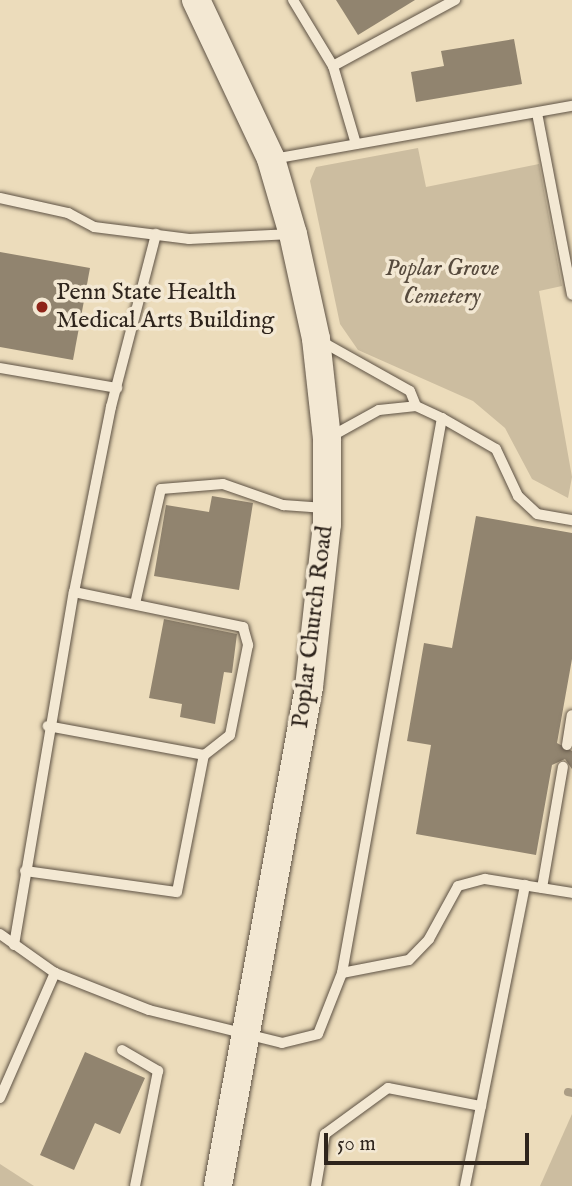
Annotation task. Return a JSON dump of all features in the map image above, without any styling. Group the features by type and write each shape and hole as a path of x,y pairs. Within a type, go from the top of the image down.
{"street":[{"name":"Poplar Church Road","path":"196,0 271,159 293,234 316,339 327,439 327,508 309,687 218,1186"}],"lane":[{"path":"293,0 333,66 356,144"},
{"path":"333,66 454,0"},
{"path":"271,159 572,106"},
{"path":"537,113 572,295"},
{"path":"0,198 68,213 94,227 229,241 293,234"},
{"path":"14,945 48,726 74,592 117,388 156,234"},
{"path":"316,339 410,391 416,406"},
{"path":"0,368 117,388"},
{"path":"327,439 379,410 416,406 496,449 518,496 537,514 572,520"},
{"path":"0,934 55,973 149,1010 282,1043 318,1034 342,973 442,418"},
{"path":"135,604 161,489 223,484 283,505 327,508"},
{"path":"25,871 177,892 204,755 230,735 248,645 243,627 74,592"},
{"path":"567,745 572,715"},
{"path":"48,726 204,755"},
{"path":"542,888 563,767"},
{"path":"342,973 409,960 429,939 458,886 485,879 572,893"},
{"path":"465,1186 525,885"},
{"path":"0,1098 55,973"},
{"path":"122,1050 158,1071 135,1186"},
{"path":"316,1186 325,1134 388,1088 481,1107"}],"green space":[{"name":"Poplar Grove Cemetery","path":"418,148 426,187 539,164 562,286 539,291 572,477 568,498 532,479 505,428 473,401 358,350 340,324 310,181 316,167"},
{"path":"572,1114 572,1186 540,1186"},
{"path":"0,1164 34,1186 0,1186"}],"building":[{"path":"336,0 415,0 358,35"},
{"path":"514,39 522,84 416,102 411,72 444,66 441,51"},
{"name":"Penn State Health Medical Arts Building","path":"0,252 90,268 73,360 0,347"},
{"path":"212,496 253,503 239,590 154,576 166,505 209,512"},
{"path":"476,516 572,533 572,659 557,743 572,751 572,769 565,759 552,765 536,855 416,834 431,745 407,741 424,643 452,648"},
{"path":"164,619 237,634 232,673 224,672 215,724 180,717 182,704 149,698"},
{"path":"85,1052 145,1078 120,1134 95,1123 74,1170 40,1155"}],"waterway":[{"path":"568,1092 572,1093"}],"place":[{"name":"Penn State Health Medical Arts Building","path":"42,307"}]}
